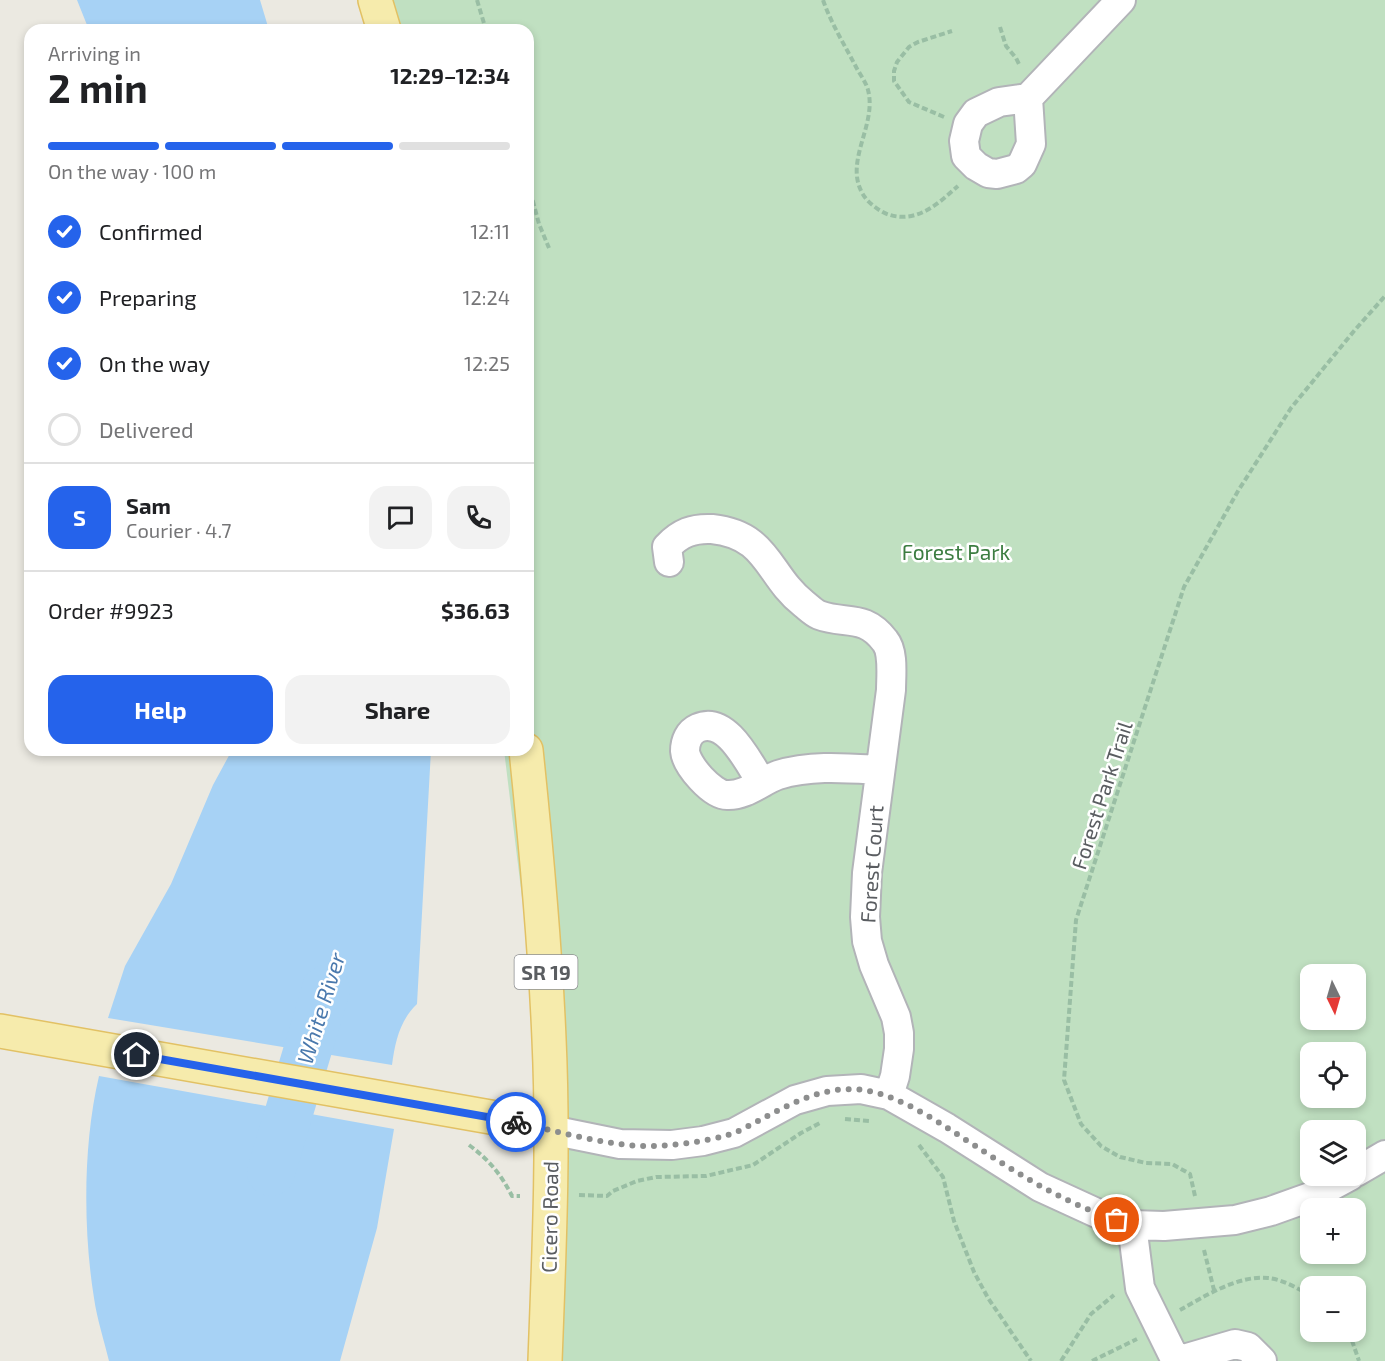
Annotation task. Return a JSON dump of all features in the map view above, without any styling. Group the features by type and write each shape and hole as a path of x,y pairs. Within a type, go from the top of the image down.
{"main road":[{"path":"375,0 382,24"},
{"name":"Cicero Road","path":"527,756 542,906 549,1041 551,1195 544,1361"},
{"path":"0,1031 459,1125 551,1130"}],"street":[{"path":"1028,98 1121,0"},
{"name":"Forest Court","path":"669,562 667,547 678,535 708,529 726,531 747,540 766,556 784,584 801,602 818,615 863,622 887,642 891,662 891,690 867,873 865,917 867,941 874,965 896,1017 898,1058 889,1095"},
{"path":"762,783 777,776 805,769 834,767 879,770"},
{"path":"551,1130 620,1144 672,1145 703,1141 734,1133 795,1100 827,1091 861,1089 889,1095 947,1128 1040,1187 1101,1215 1132,1226 1235,1220 1271,1211 1313,1196 1332,1186"},
{"path":"1366,1166 1385,1155"},
{"path":"1132,1226 1140,1288 1176,1361 1235,1344 1248,1347 1262,1361"}],"path":[{"path":"477,0 484,24"},
{"path":"823,0 868,90 868,115 857,173 860,187 866,198 882,212 905,216 927,211 961,183"},
{"path":"950,120 909,102 894,81 894,71 897,62 909,47 952,30"},
{"path":"534,205 549,248"},
{"name":"Forest Park Trail","path":"1214,1290 1190,1174 1172,1164 1146,1163 1120,1157 1101,1146 1081,1124 1064,1080 1076,920 1184,587 1238,491 1291,408 1385,296"},
{"path":"459,1125 502,1176 512,1196 608,1196 613,1191 637,1180 706,1176 753,1166 801,1133 830,1119"},
{"path":"842,1119 876,1122"},
{"path":"915,1140 943,1177 954,1221 974,1272 988,1298 1031,1361"},
{"path":"1092,1361 1140,1338 1157,1323 1214,1290 1254,1278 1270,1278 1300,1290"},
{"path":"1061,1361 1090,1314 1119,1291 1140,1288"},
{"path":"1352,1342 1359,1361"}],"green space":[{"name":"Forest Park","path":"367,0 1385,0 1385,1361 542,1361 550,1127 505,756 534,756 534,24 373,24"}],"water":[{"path":"77,0 260,0 267,24 87,24"},
{"path":"229,756 431,756 417,1004 406,1017 399,1032 392,1065 108,1018 125,966 171,884 213,785"},
{"path":"99,1076 394,1129 377,1228 340,1361 109,1361 90,1272 87,1216 87,1158"}],"waterway":[{"name":"White River","path":"271,1172 326,989"}],"way so far":[{"path":"516,1122 620,1144 672,1145 703,1141 734,1133 795,1100 827,1091 861,1089 889,1095 947,1128 1040,1187 1072,1203 1117,1220"}],"route":[{"path":"137,1055 516,1122"}]}
